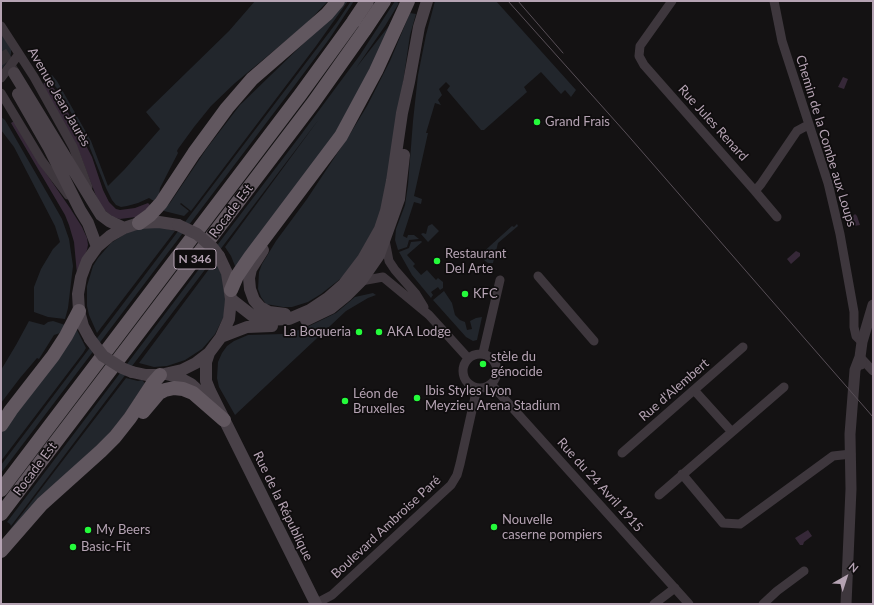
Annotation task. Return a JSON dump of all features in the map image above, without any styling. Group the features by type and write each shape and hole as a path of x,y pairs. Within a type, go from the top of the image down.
{"highway":[{"path":"140,223 161,203 194,153 227,108 252,79 327,14 338,1"},
{"name":"Rocade Est","path":"1,490 300,95 367,1"},
{"name":"Rocade Est","path":"1,514 313,103 384,1"},
{"path":"231,295 238,276 250,257 341,136 376,72 408,1"},
{"path":"1,425 53,356 66,336 79,311"},
{"path":"1,551 42,504 115,437 130,418 153,383 163,375"},
{"path":"115,437 131,426 159,393 174,388 183,388 193,393 224,420"}],"main road":[{"path":"231,295 254,317 264,320 289,319 310,310 328,298 374,257 380,229 386,211 402,113 419,27 426,1"},
{"path":"8,77 49,148 88,223 97,247"},
{"name":"Avenue Jean Jaurès","path":"8,77 102,215 109,221 124,228"},
{"path":"221,337 247,327 287,325 310,319 331,308 361,281 385,240 399,199 409,82"},
{"path":"159,222 178,225 188,229 201,238 213,248 219,256 227,273 231,295 229,319 221,337 209,353 196,363 182,370 163,375 146,375 132,372 122,368 104,356 90,339 83,326 79,311 78,294 81,277 87,261 97,247 110,236 124,228 140,223 159,222"},
{"path":"271,229 263,249 251,269 249,278 250,289 254,300 260,307 269,312 292,314 310,310"},
{"name":"Rue de la République","path":"209,353 206,362 206,381 315,604"},
{"name":"Rue de la République","path":"163,375 178,377 191,384 224,420"}],"street":[{"name":"Rue Jules Renard","path":"672,1 640,46 639,56 644,65 777,217"},
{"name":"Chemin de la Combe aux Loups","path":"774,1 782,41 828,183 840,234 854,312 856,336 862,342"},
{"name":"Avenue Jean Jaurès","path":"1,26 34,76 74,147 96,207"},
{"path":"8,77 19,54"},
{"path":"1,93 42,161 80,210"},
{"path":"755,191 797,131 808,125"},
{"path":"374,257 382,277 429,315 468,358"},
{"path":"374,257 394,270 416,294 429,315"},
{"path":"538,276 594,341"},
{"path":"361,281 382,277"},
{"path":"483,353 500,280"},
{"path":"846,604 851,454 856,435 862,342 873,305"},
{"path":"854,312 858,319 867,324"},
{"name":"Rue d'Alembert","path":"622,453 743,347"},
{"path":"478,353 483,353 488,355 496,364 497,374 491,384 482,388 477,388 467,383 462,373 464,362 468,358 478,353"},
{"path":"860,358 873,359"},
{"path":"860,358 873,371"},
{"name":"Rue du 24 Avril 1915","path":"491,384 689,604"},
{"path":"659,494 784,387"},
{"name":"Boulevard Ambroise Paré","path":"315,604 332,595 451,485 460,464 477,388"},
{"path":"694,390 732,432"},
{"path":"682,474 723,523 740,524 833,456 851,454"},
{"path":"763,604 777,591 804,571"},
{"path":"654,604 675,588"}],"shaded area":[{"path":"255,1 328,1 306,24 235,83 211,106 178,149 178,153 160,188 159,194 154,201 149,198 127,206 121,207 116,205 106,188 86,138 56,87 48,78 52,75 57,81 91,141 108,186 160,129 146,112 229,31"},
{"path":"346,1 348,1 316,46 191,211 181,203 180,204 189,211 184,216 164,211 163,209 170,203 207,148 240,105"},
{"path":"351,1 354,1 330,38 1,473 1,465 337,22"},
{"path":"395,1 399,3 356,68 388,27 400,5 370,72 335,134 238,266 235,266 225,247 319,119 11,526 7,522 300,136 360,55"},
{"path":"435,1 496,1 576,90 571,97 565,90 561,94 541,72 524,87 527,92 484,130 481,130 447,90 450,86 446,82 439,89 442,95 438,100 441,105 435,103 426,133 428,133 414,196 422,199 421,204 414,202 403,236 407,238 408,235 414,235 419,239 409,240 407,247 398,250 395,240 396,229 405,205 408,185 418,75"},
{"path":"410,13 416,14 410,35 389,178 380,215 368,243 344,276 308,302 292,307 266,304 258,289 259,272 262,264 276,241 307,199 367,106 390,61"},
{"path":"1,32 11,49 11,53 10,58 1,70"},
{"path":"843,77 848,79 844,89 838,87"},
{"path":"46,79 55,90 92,157 103,190 109,202 116,209 120,210 135,208 148,203 151,206 136,217 120,219 113,217 103,209 98,201 78,149 43,86"},
{"path":"1,117 5,120 62,219 69,239 73,266 68,308 65,319 48,317 34,312 34,287 41,269 53,249 60,242 55,226 14,147 1,130"},
{"path":"14,121 39,163 82,227 87,238 87,250 77,274 74,242 65,215 11,123"},
{"path":"855,214 860,225 854,226 852,217"},
{"path":"432,224 439,231 428,242 421,234 426,234 428,226"},
{"path":"517,224 518,226 498,243 493,263 488,263 484,260 480,255 512,226 514,227"},
{"path":"147,227 164,228 175,231 97,333 89,315 87,306 87,286 93,266 111,243 128,232"},
{"path":"411,242 422,242 407,255 415,264 413,266 421,275 427,270 436,280 438,278 443,282 443,288 440,290 438,287 431,292 433,295 431,298 412,275 399,252 409,248"},
{"path":"796,251 800,253 800,256 791,264 787,259"},
{"path":"215,261 226,287 224,316 215,334 202,349 185,360 167,366 154,367 139,363"},
{"path":"444,291 452,303 455,315 460,320 465,322 467,330 472,329 470,321 482,317 477,340 473,341 466,337 433,300"},
{"path":"373,293 376,295 346,311 235,415 219,387 217,378 218,362 227,346 248,335 283,334 303,329 336,313 355,297"},
{"path":"29,321 44,325 53,321 65,325 60,333 54,335 39,359 37,358 1,403 1,370"},
{"path":"77,330 86,348 1,461 1,432 9,419"},
{"path":"126,378 138,381 142,380 145,383 124,415 107,436 51,488 2,540"},
{"path":"808,530 812,536 804,542 803,545 800,545 795,538"}],"tunnel":[{"path":"1,52 14,73"}],"tram line":[{"path":"508,1 625,132 873,417"},
{"path":"518,1 563,53"}],"place":[{"name":"Grand Frais","path":"537,122"},
{"name":"Restaurant Del Arte","path":"437,261"},
{"name":"KFC","path":"465,294"},
{"name":"La Boqueria","path":"359,332"},
{"name":"AKA Lodge","path":"379,332"},
{"name":"stèle du génocide","path":"483,364"},
{"name":"Ibis Styles Lyon Meyzieu Arena Stadium","path":"417,398"},
{"name":"Léon de Bruxelles","path":"345,401"},
{"name":"Nouvelle caserne pompiers","path":"494,527"},
{"name":"My Beers","path":"88,530"},
{"name":"Basic-Fit","path":"73,547"}]}
